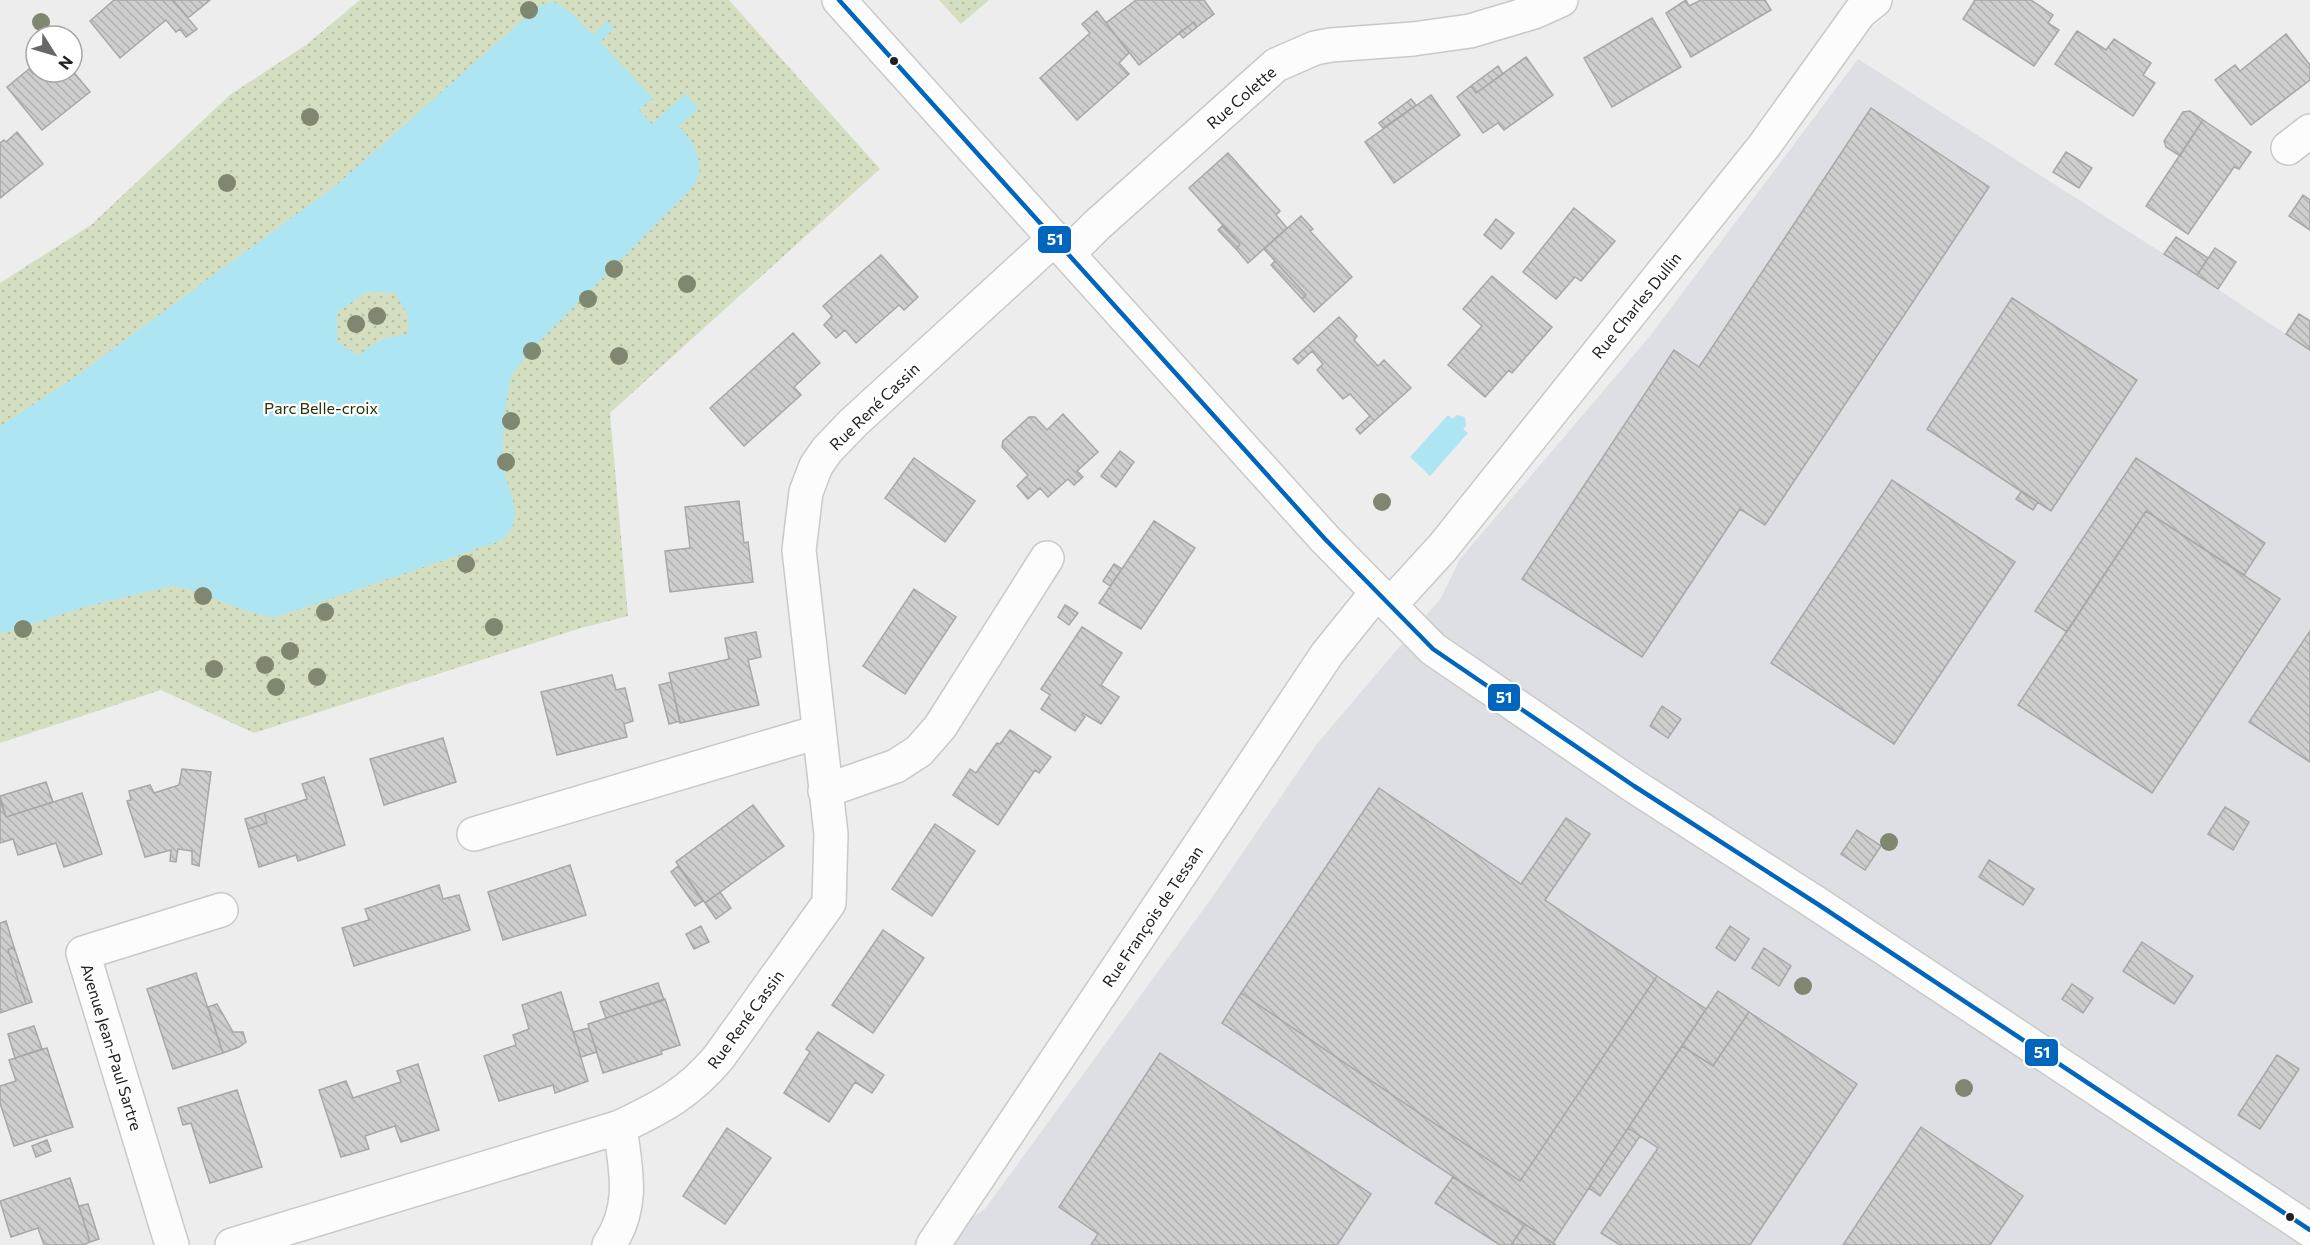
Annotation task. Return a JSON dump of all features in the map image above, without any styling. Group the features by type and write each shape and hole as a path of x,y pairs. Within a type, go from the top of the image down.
{"street":[{"path":"839,0 1325,539 1433,649 1634,786 1819,905 2310,1230"},
{"name":"Rue Colette","path":"1061,247 1097,225 1276,65 1315,48 1331,45 1413,39 1470,31 1534,12 1561,0"},
{"name":"Rue Charles Dullin","path":"1383,598 1450,537 1764,146 1860,12 1875,0"},
{"name":"Rue René Cassin","path":"620,1127 663,1106 700,1079 719,1058 829,903 831,834 799,550 806,492 816,466 827,450 853,423 1061,247"},
{"path":"825,790 896,766 919,751 940,727 1047,558"},
{"name":"Rue François de Tessan","path":"933,1245 1327,654 1383,598"},
{"path":"474,834 818,732"},
{"name":"Avenue Jean-Paul Sartre","path":"172,1245 83,953 221,910"},
{"path":"231,1245 620,1127 627,1177 626,1202 620,1228 609,1245"}],"shaded area":[{"path":"1858,59 2310,350 2310,1245 933,1245 939,1236 984,1210 1211,899 1316,745 1441,598 1460,559 1650,336"}],"green space":[{"name":"Parc Belle-croix","path":"360,0 729,0 880,169 610,413 628,616 581,628 254,733 161,690 0,743 0,283 91,225 231,94 306,45"},
{"path":"939,0 989,0 961,24"}],"water":[{"path":"554,2 570,12 593,35 607,21 614,28 600,42 653,98 639,110 652,124 685,94 698,108 679,126 690,140 698,156 699,172 692,188 533,348 513,374 507,397 503,452 504,471 515,514 512,528 508,533 497,542 276,617 250,612 199,592 173,586 91,605 0,634 0,426 68,382 339,183 541,5","holes":["367,292 395,293 408,315 408,334 384,338 358,355 337,342 337,312"]},
{"path":"1448,415 1452,419 1457,415 1465,417 1466,426 1463,429 1468,433 1430,476 1410,457"}],"building":[{"path":"114,0 173,0 197,29 186,37 180,29 176,32 166,20 120,58 90,21"},
{"path":"173,0 210,0 188,18"},
{"path":"1136,0 1204,0 1214,14 1197,27 1194,22 1139,65 1106,23"},
{"path":"1686,0 1689,6 1701,0 1765,0 1771,10 1691,57 1666,13"},
{"path":"1975,0 2031,0 2053,15 2048,23 2059,30 2034,66 1963,19"},
{"path":"1097,11 1129,53 1119,63 1129,74 1077,120 1040,78 1090,33 1082,24"},
{"path":"1652,18 1681,67 1612,107 1584,58"},
{"path":"1194,22 1197,27 1183,38 1179,33"},
{"path":"2077,31 2106,50 2114,39 2151,63 2143,75 2155,83 2133,116 2055,64"},
{"path":"2286,34 2310,65 2310,80 2251,125 2215,80 2235,65 2240,71"},
{"path":"1526,57 1553,95 1504,130 1498,123 1483,133 1457,97 1471,86 1476,93"},
{"path":"1498,66 1503,74 1476,93 1471,86"},
{"path":"24,73 24,84 83,84 90,92 42,130 7,87"},
{"path":"1431,95 1460,135 1394,183 1365,142"},
{"path":"1411,99 1416,105 1383,128 1379,123"},
{"path":"1871,108 1989,187 1765,525 1740,509 1642,657 1522,579 1674,350 1699,367"},
{"path":"2190,111 2203,120 2180,156 2166,147 2164,141 2183,112"},
{"path":"2203,120 2251,152 2239,169 2234,167 2188,234 2146,206"},
{"path":"17,132 43,164 0,198 0,143 4,140 6,142"},
{"path":"2066,152 2092,168 2079,188 2053,172"},
{"path":"1228,153 1280,211 1276,215 1287,228 1248,263 1236,249 1240,244 1189,188"},
{"path":"2303,195 2310,200 2310,230 2289,216"},
{"path":"1574,208 1615,241 1581,281 1575,277 1556,299 1523,272"},
{"path":"1301,216 1313,229 1310,231 1352,277 1314,312 1302,299 1306,295 1264,249"},
{"path":"1496,219 1514,233 1501,249 1484,235"},
{"path":"1222,226 1240,244 1236,249 1218,230"},
{"path":"2176,237 2208,258 2197,275 2164,254"},
{"path":"2215,248 2236,262 2218,289 2197,275"},
{"path":"881,255 918,297 904,310 899,305 856,343 845,330 836,338 824,325 832,316 823,306"},
{"path":"1275,261 1306,295 1302,299 1271,265"},
{"path":"1492,276 1552,327 1512,373 1509,370 1485,397 1448,365 1482,326 1463,309"},
{"path":"2012,298 2137,380 2051,511 1927,429"},
{"path":"2299,314 2310,321 2310,350 2286,334"},
{"path":"1339,317 1357,336 1354,340 1378,366 1384,360 1411,388 1360,434 1356,429 1370,416 1350,394 1343,399 1317,370 1323,364 1312,351 1298,364 1293,359"},
{"path":"793,333 820,363 794,387 801,395 744,446 710,408"},
{"path":"1063,414 1098,452 1077,471 1083,477 1074,485 1068,479 1048,497 1040,488 1028,499 1017,486 1028,475 1002,447 1003,441 1029,417 1035,417 1047,430"},
{"path":"1120,451 1134,462 1116,487 1101,476"},
{"path":"914,458 975,501 945,542 885,498"},
{"path":"2136,458 2265,543 2244,575 2146,511 2067,632 2035,611"},
{"path":"1892,480 2015,562 1894,744 1771,663"},
{"path":"2022,491 2038,502 2033,510 2016,499"},
{"path":"739,501 744,543 748,542 753,582 670,592 665,551 690,548 685,507"},
{"path":"2146,511 2280,599 2152,793 2018,705"},
{"path":"1154,521 1195,548 1141,629 1099,603"},
{"path":"1114,564 1122,569 1110,586 1103,581"},
{"path":"914,589 956,617 905,694 863,666"},
{"path":"1065,605 1078,613 1069,625 1058,617"},
{"path":"1082,627 1122,653 1101,685 1119,697 1101,724 1083,713 1085,717 1075,731 1041,709 1050,695 1041,689"},
{"path":"2310,631 2310,762 2249,722"},
{"path":"756,632 761,657 748,660 759,705 680,723 669,673 729,659 725,638"},
{"path":"612,675 616,690 625,688 633,721 624,724 627,737 557,755 541,692"},
{"path":"671,682 680,721 669,724 659,685"},
{"path":"1662,706 1681,719 1668,738 1650,726"},
{"path":"1010,730 1051,757 1039,773 1035,770 998,825 953,795 970,769 976,773 997,743 1000,744"},
{"path":"443,738 456,782 384,805 370,759"},
{"path":"182,769 211,772 199,866 192,864 192,851 178,849 176,862 170,861 171,850 145,857 127,801 131,800 129,791 150,785 154,793 179,785"},
{"path":"324,777 345,845 298,861 296,855 259,867 248,829 267,823 264,813 307,799 302,784"},
{"path":"46,782 53,802 6,817 0,796"},
{"path":"1379,788 1521,884 1566,818 1590,834 1545,900 1657,976 1520,1181 1241,993"},
{"path":"82,793 102,854 64,867 56,843 18,855 13,839 0,843 0,800 6,817"},
{"path":"753,805 784,846 705,903 676,862"},
{"path":"2225,807 2249,822 2233,850 2208,834"},
{"path":"264,813 267,823 248,829 245,819"},
{"path":"935,824 975,851 932,916 892,889"},
{"path":"1857,830 1881,846 1865,870 1841,854"},
{"path":"1989,860 2034,889 2023,905 1979,877"},
{"path":"570,865 586,915 503,940 488,892"},
{"path":"678,866 703,901 695,906 671,872"},
{"path":"439,885 443,899 459,895 470,930 354,966 342,928 369,920 365,909"},
{"path":"720,892 731,908 716,919 705,903"},
{"path":"6,921 14,947 8,950 26,1004 0,1013 0,923"},
{"path":"701,926 709,942 694,949 686,934"},
{"path":"1730,926 1749,939 1735,961 1716,948"},
{"path":"883,930 924,958 873,1033 832,1005"},
{"path":"2142,942 2193,976 2174,1004 2123,971"},
{"path":"14,947 32,1002 26,1004 8,950"},
{"path":"1764,948 1791,966 1779,986 1752,968"},
{"path":"196,973 223,1053 173,1069 147,989"},
{"path":"1657,976 1706,1009 1553,1243 1222,1023 1241,993 1520,1181"},
{"path":"658,983 664,1000 606,1018 600,1002"},
{"path":"2072,984 2093,998 2083,1013 2062,999"},
{"path":"1718,991 1749,1012 1713,1066 1682,1046"},
{"path":"561,992 588,1081 555,1093 553,1085 499,1101 484,1056 516,1045 513,1035 529,1029 522,1005"},
{"path":"665,999 680,1045 661,1051 662,1054 603,1073 588,1024"},
{"path":"217,1004 233,1032 243,1032 246,1042 223,1053 208,1007"},
{"path":"1749,1012 1857,1084 1750,1245 1620,1245 1601,1233 1658,1148 1628,1128 1682,1046 1713,1066"},
{"path":"34,1026 42,1049 15,1058 8,1034"},
{"path":"589,1028 597,1052 581,1057 573,1032"},
{"path":"818,1032 884,1075 872,1093 855,1082 829,1122 784,1093 810,1052 806,1049"},
{"path":"47,1048 73,1127 14,1146 0,1103 0,1086 16,1081 9,1060"},
{"path":"1160,1053 1371,1194 1337,1245 1091,1245 1098,1234 1059,1207"},
{"path":"2277,1055 2299,1069 2260,1129 2238,1115"},
{"path":"418,1064 439,1130 401,1142 395,1126 365,1136 369,1149 341,1157 319,1090 346,1081 353,1098 401,1082 397,1071"},
{"path":"237,1090 262,1167 210,1183 191,1123 183,1125 178,1108"},
{"path":"1921,1127 2023,1196 1990,1245 1843,1245"},
{"path":"727,1128 771,1158 725,1224 683,1196"},
{"path":"1628,1128 1640,1136 1600,1196 1589,1188"},
{"path":"47,1140 51,1151 36,1157 32,1146"},
{"path":"1453,1177 1525,1224 1511,1245 1500,1245 1435,1203"},
{"path":"70,1178 90,1242 83,1245 44,1245 38,1228 11,1237 0,1201"},
{"path":"88,1204 99,1239 90,1242 79,1206"},
{"path":"1525,1224 1556,1245 1511,1245"}],"transit line":[{"name":"51","path":"839,0 1325,539 1433,649 1634,786 1819,905 2310,1230"}]}
